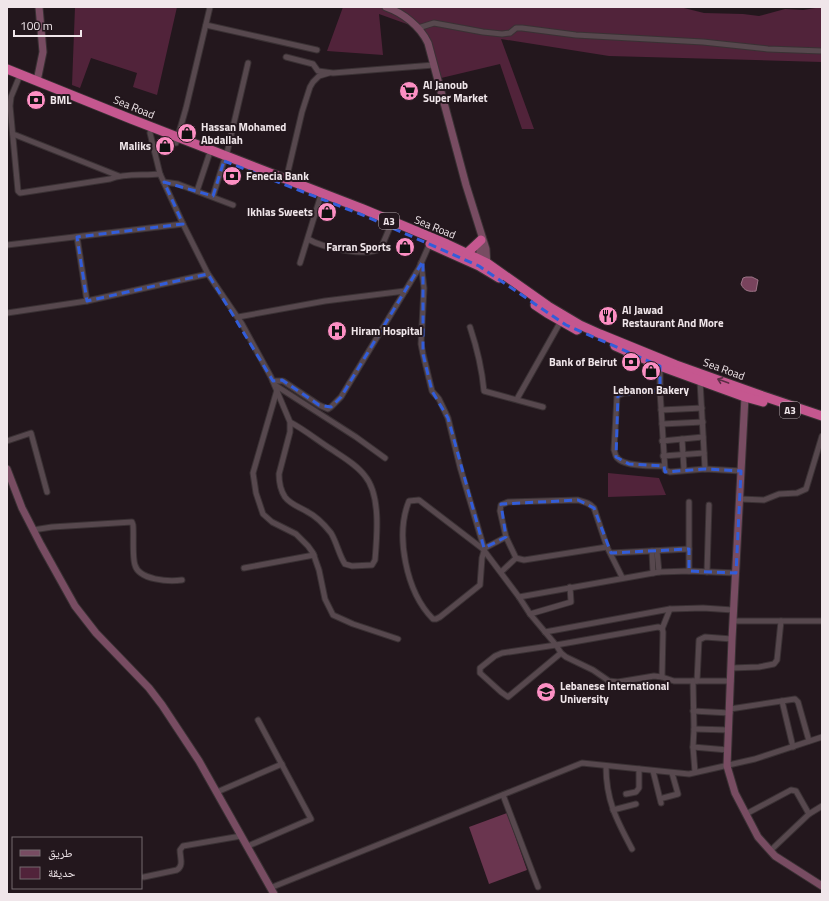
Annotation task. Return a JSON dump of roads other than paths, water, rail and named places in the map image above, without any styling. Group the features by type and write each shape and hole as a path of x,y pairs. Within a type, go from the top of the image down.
{"highway":[{"name":"Sea Road","path":"7,69 483,265 580,326 746,394 822,420"},
{"name":"Sea Road","path":"7,75 150,133 177,140 209,155 286,180 363,209 467,253 547,313 560,321 585,334 660,366 700,381 822,416"},
{"path":"467,253 481,239"}],"main road":[{"path":"37,81 44,52 39,7"},
{"path":"386,7 402,15 418,28 428,43 481,239 486,249 483,265"},
{"path":"746,394 733,610 727,766 735,793 758,837 770,851 819,881 822,886"},
{"path":"7,469 22,508 75,606 96,633 149,688 196,757 248,846 272,891"}],"street":[{"path":"177,140 210,7"},
{"path":"418,28 434,22 483,32 504,34 512,32 518,28 522,28 576,35 703,42 822,51"},
{"path":"206,25 317,50"},
{"path":"286,57 313,64 318,71 333,73"},
{"path":"213,196 225,159 248,63"},
{"path":"286,180 302,112 310,87 319,76 333,73 434,65"},
{"path":"18,80 11,101 18,191 20,193 110,179 119,176 160,174"},
{"path":"150,133 160,174 183,224 208,274 238,317 254,344 275,385 290,422 290,432 279,474 279,480 284,496 290,502 322,522 331,533 345,564 352,566 372,565 375,560 377,524 375,501 370,482 362,471 290,422"},
{"path":"13,134 119,176"},
{"path":"197,191 209,155"},
{"path":"164,182 178,184 213,196 233,205"},
{"path":"300,263 320,198"},
{"path":"7,245 183,224"},
{"path":"308,238 316,243 349,252 376,250 381,248 390,227"},
{"path":"77,237 87,301"},
{"path":"398,639 333,615 324,599 319,570 314,555 308,546 296,534 266,518 256,493 253,473 275,385 283,381 319,405 328,409 331,407 341,397 389,319 421,263 430,243"},
{"path":"421,263 424,288 423,354 432,391 439,398 448,418 460,467 484,550 480,585 438,618 433,618 414,590 405,561 403,535 405,511 409,501 419,500 484,550 530,614 561,653 566,657 593,670 613,682 654,676 674,681 731,681"},
{"path":"7,313 87,301 208,274"},
{"path":"238,317 326,301 405,291"},
{"path":"517,399 560,321"},
{"path":"470,327 478,350 484,391 542,407"},
{"path":"660,366 662,441 664,466 667,472 705,469 741,471"},
{"path":"700,381 705,469"},
{"path":"275,385 356,437 385,458"},
{"path":"660,391 624,393 617,396 614,450 618,458 629,464 664,466"},
{"path":"661,410 702,408"},
{"path":"662,424 703,422"},
{"path":"7,441 31,433 46,492"},
{"path":"740,499 764,500 779,494 797,493 806,489 822,436"},
{"path":"662,441 703,437"},
{"path":"682,439 684,470"},
{"path":"663,456 704,453"},
{"path":"516,558 506,537 500,506 504,503 578,500 591,505 594,508 607,547 622,578"},
{"path":"689,502 689,571"},
{"path":"707,572 709,505"},
{"path":"33,530 52,527 132,522 135,566 140,572 157,580 182,580"},
{"path":"484,550 506,537"},
{"path":"516,558 524,560 607,547"},
{"path":"611,553 689,549"},
{"path":"655,551 656,572"},
{"path":"244,568 314,555"},
{"path":"501,572 516,558"},
{"path":"519,597 656,572 689,571 736,573"},
{"path":"530,614 560,605 570,604 570,587"},
{"path":"545,632 670,609 703,608 733,610"},
{"path":"662,677 662,629 670,609"},
{"path":"733,621 822,621"},
{"path":"731,668 760,667 774,664 777,660 781,621"},
{"path":"561,653 508,696 500,692 480,673 480,668 498,654 658,626 662,629"},
{"path":"695,772 693,711 699,640 705,637 732,639"},
{"path":"693,711 730,711 782,700 795,699 798,702 809,742"},
{"path":"782,700 793,747"},
{"path":"248,846 311,819 258,720"},
{"path":"694,729 729,730"},
{"path":"272,891 582,763 689,774 727,766 822,737"},
{"path":"693,747 728,750"},
{"path":"217,792 282,764"},
{"path":"606,766 606,783 609,799 632,849"},
{"path":"626,794 636,792 639,788 639,769"},
{"path":"654,771 662,801 678,794 672,773"},
{"path":"746,814 790,790 794,790 809,814"},
{"path":"503,795 538,887"},
{"path":"613,810 636,804"},
{"path":"770,851 809,814 822,806"},
{"path":"144,877 177,870 182,865 180,850 184,846 241,836"}],"place":[{"name":"Al Janoub Super Market","path":"409,91"},
{"name":"BML","path":"36,100"},
{"name":"Hassan Mohamed Abdallah","path":"187,133"},
{"name":"Maliks","path":"165,146"},
{"name":"Fenecia Bank","path":"232,176"},
{"name":"Ikhlas Sweets","path":"327,212"},
{"name":"Farran Sports","path":"405,247"},
{"name":"Al Jawad Restaurant And More","path":"608,316"},
{"name":"Hiram Hospital","path":"337,331"},
{"name":"Bank of Beirut","path":"631,362"},
{"name":"Lebanon Bakery","path":"651,371"},
{"name":"Lebanese International University","path":"546,692"}]}
